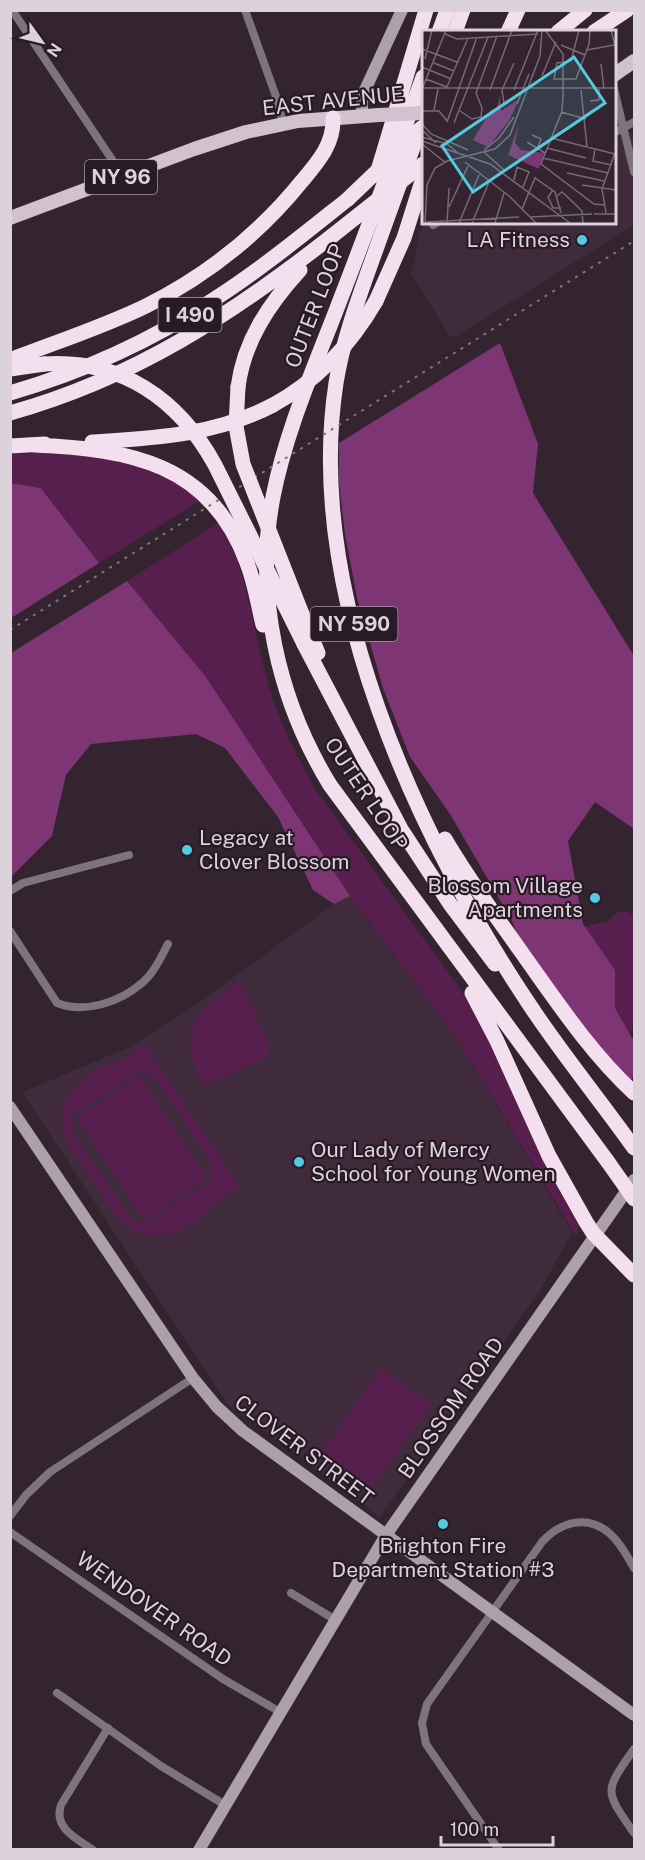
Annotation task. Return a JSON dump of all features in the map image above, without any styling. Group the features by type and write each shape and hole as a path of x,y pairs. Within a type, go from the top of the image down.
{"highway":[{"path":"325,340 426,10"},
{"path":"440,30 447,10"},
{"path":"456,30 464,10"},
{"path":"460,30 464,10"},
{"path":"509,30 518,10"},
{"path":"560,30 585,10"},
{"path":"592,30 616,10"},
{"path":"597,30 627,10"},
{"name":"OUTER LOOP","path":"422,80 325,340 280,469 272,503 268,536 267,577 272,632 293,711 313,755 337,796 634,1199"},
{"path":"10,360 146,306 189,281 229,253 279,208 311,170 331,139 333,118"},
{"name":"OUTER LOOP","path":"422,123 345,342 336,382 331,436 333,498 343,574 360,648 383,720 415,796 454,878 520,990 559,1047 630,1142"},
{"path":"348,199 422,128"},
{"name":"I 490","path":"10,393 93,364 185,318 254,272 422,140"},
{"name":"I 490","path":"10,413 93,385 173,347 248,300 422,165"},
{"path":"10,446 146,439 190,433 238,421 273,405 301,387 330,362 355,333 376,301 404,238 422,181"},
{"path":"332,236 294,276 265,313 247,351 238,387 237,432 243,464 302,614 364,761"},
{"path":"10,369 44,363 87,366 122,376 153,392 184,419 215,465 304,644 397,822 441,891 559,1047"},
{"path":"34,445 91,448 140,458 177,475 206,497 231,530 245,558 273,660 293,711"},
{"path":"383,720 441,832 464,870 580,1033 607,1066 634,1093"},
{"path":"435,928 486,1017 549,1156 586,1222 596,1236 634,1275"}],"main road":[{"path":"615,74 634,61"},
{"name":"EAST AVENUE","path":"10,218 220,140 283,124 362,115 422,113"}],"street":[{"path":"12,10 123,176"},
{"path":"245,10 278,102 283,124"},
{"path":"362,115 365,90 402,10"},
{"path":"615,93 634,172"},
{"path":"615,132 634,123"},
{"path":"10,891 23,883 129,855"},
{"path":"10,931 57,1003 68,1007 90,1007 117,999 143,983 157,965 168,944"},
{"name":"CLOVER STREET","path":"10,1107 194,1378 235,1425 634,1715"},
{"name":"BLOSSOM ROAD","path":"199,1850 334,1619 386,1535 634,1180"},
{"path":"10,1516 26,1495 50,1472 194,1378"},
{"path":"499,1850 429,1749 422,1729 424,1711 431,1697 491,1611 542,1542 559,1527 568,1523 587,1522 602,1527 615,1538 634,1568"},
{"name":"WENDOVER ROAD","path":"10,1532 223,1679 280,1712"},
{"path":"291,1593 334,1619"},
{"path":"57,1694 161,1766 225,1805"},
{"path":"93,1850 67,1831 61,1823 59,1814 61,1805 108,1728"},
{"path":"634,1749 613,1779 611,1794 634,1833"}],"shaded area":[{"path":"634,131 634,225 457,336 450,336 411,274 420,232 424,224 615,224 615,139"},
{"path":"500,343 538,444 533,493 634,656 634,829 595,802 568,841 583,924 615,970 615,1008 634,1041 634,1075 630,1082 613,1066 522,945 511,919 450,814 410,757 383,688 357,598 345,534 339,483 339,443"},
{"path":"40,453 105,458 145,468 183,487 200,501 99,563 42,488 11,483 10,454"},
{"path":"11,483 41,488 99,563 11,618"},
{"path":"218,523 243,578 270,691 294,748 316,790 461,990 493,1049 538,1150 579,1227 576,1236 454,1034 350,896 206,677 127,581"},
{"path":"127,581 206,677 350,896 334,904 313,890 278,817 225,748 196,734 91,744 66,775 52,836 11,877 11,653"},
{"name":"Our Lady of Mercy School for Young Women","path":"350,896 454,1034 572,1232 541,1289 380,1517 228,1405 22,1092 130,1047 198,1003 334,904"},
{"path":"629,911 630,914 634,913 634,1027 630,1033 615,1008 615,970 584,927 608,921 616,913"},
{"path":"240,981 270,1047 267,1057 205,1086 191,1052 190,1038 194,1025 211,1002"},
{"path":"145,1044 240,1188 211,1207 187,1228 163,1236 139,1234 120,1222 68,1144 64,1134 61,1115 63,1106 74,1087 96,1068 121,1060","holes":["140,1071 157,1081 209,1160 212,1180 144,1224 133,1219 126,1211 77,1138 73,1130 72,1116"]},
{"path":"140,1075 208,1178 144,1221 76,1117"},
{"path":"381,1368 432,1404 372,1487 321,1452"}],"railway":[{"path":"10,630 634,241"}],"place":[{"name":"LA Fitness","path":"582,240"},
{"name":"Legacy at Clover Blossom","path":"187,850"},
{"name":"Blossom Village Apartments","path":"595,898"},
{"name":"Our Lady of Mercy School for Young Women","path":"299,1162"},
{"name":"Brighton Fire Department Station #3","path":"443,1524"}]}
